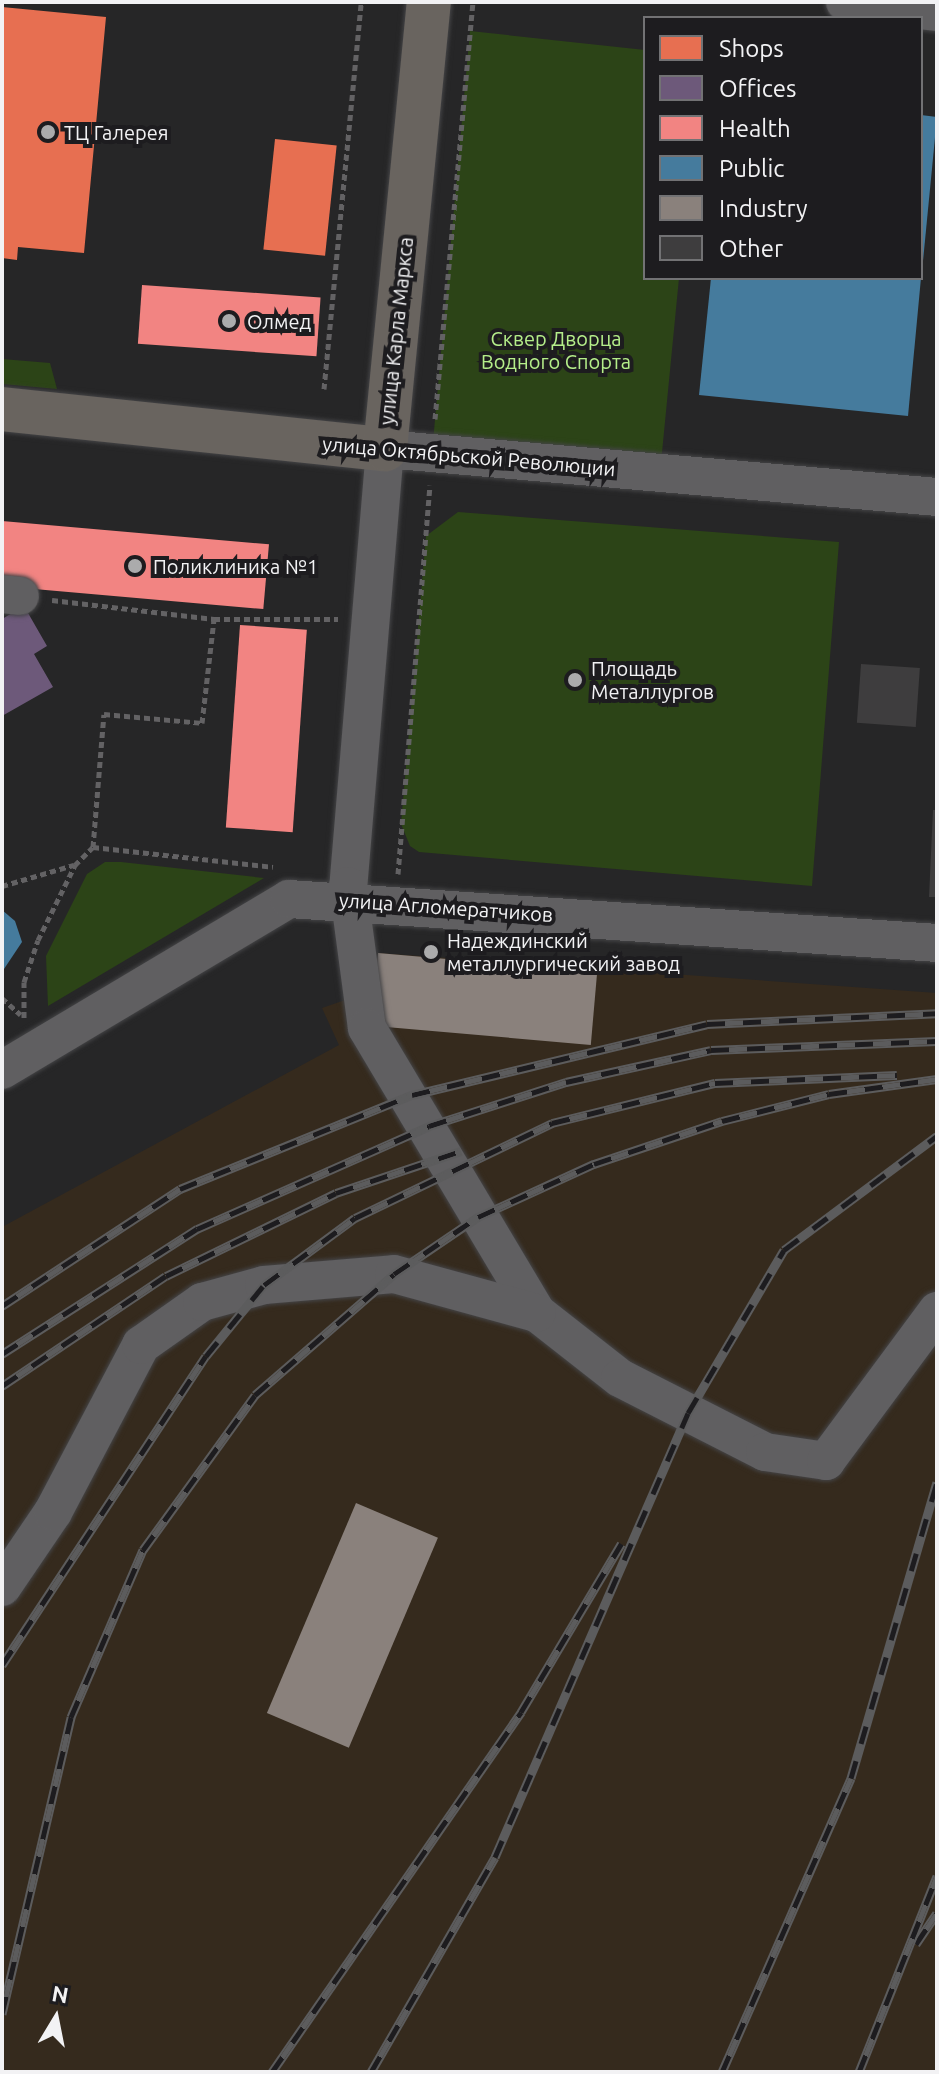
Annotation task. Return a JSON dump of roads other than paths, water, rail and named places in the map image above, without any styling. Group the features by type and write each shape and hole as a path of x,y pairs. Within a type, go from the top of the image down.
{"main road":[{"name":"улица Карла Маркса","path":"385,449 429,2"},
{"name":"улица Октябрьской Революции","path":"2,409 385,449"}],"street":[{"path":"845,2 937,12"},
{"name":"улица Октябрьской Революции","path":"385,449 937,497"},
{"name":"улица Карла Маркса","path":"385,449 348,899 367,1028 537,1313"},
{"name":"улица Агломератчиков","path":"2,1070 32,1030 289,899 395,901 937,943"},
{"path":"2,1587 53,1512 141,1345 202,1302 264,1285 394,1274 537,1313 620,1378 688,1413 765,1452 826,1461 937,1311"}],"railway":[{"path":"2,1306 180,1189 412,1095 707,1024 937,1013"},
{"path":"2,1354 197,1229 429,1126 566,1082 711,1050 937,1041"},
{"path":"2,1665 206,1356 264,1285 355,1218 552,1123 715,1083 897,1075"},
{"path":"2,2014 71,1717 143,1550 255,1395 394,1274 478,1217 594,1164 722,1121 829,1094 937,1079"},
{"path":"371,2072 495,1857 688,1413 784,1250 937,1136"},
{"path":"2,1386 166,1276 336,1193 461,1151"},
{"path":"722,2072 851,1778 937,1482"},
{"path":"272,2072 521,1712 621,1544"},
{"path":"859,2072 937,1876"},
{"path":"916,1944 937,1913"}],"place":[{"name":"ТЦ Галерея","path":"48,132"},
{"name":"Олмед","path":"229,321"},
{"name":"Поликлиника №1","path":"135,566"},
{"name":"Площадь Металлургов","path":"575,680"},
{"name":"Надеждинский металлургический завод","path":"431,952"}],"park label":[{"name":"Сквер Дворца Водного Спорта","path":"556,350"}]}
